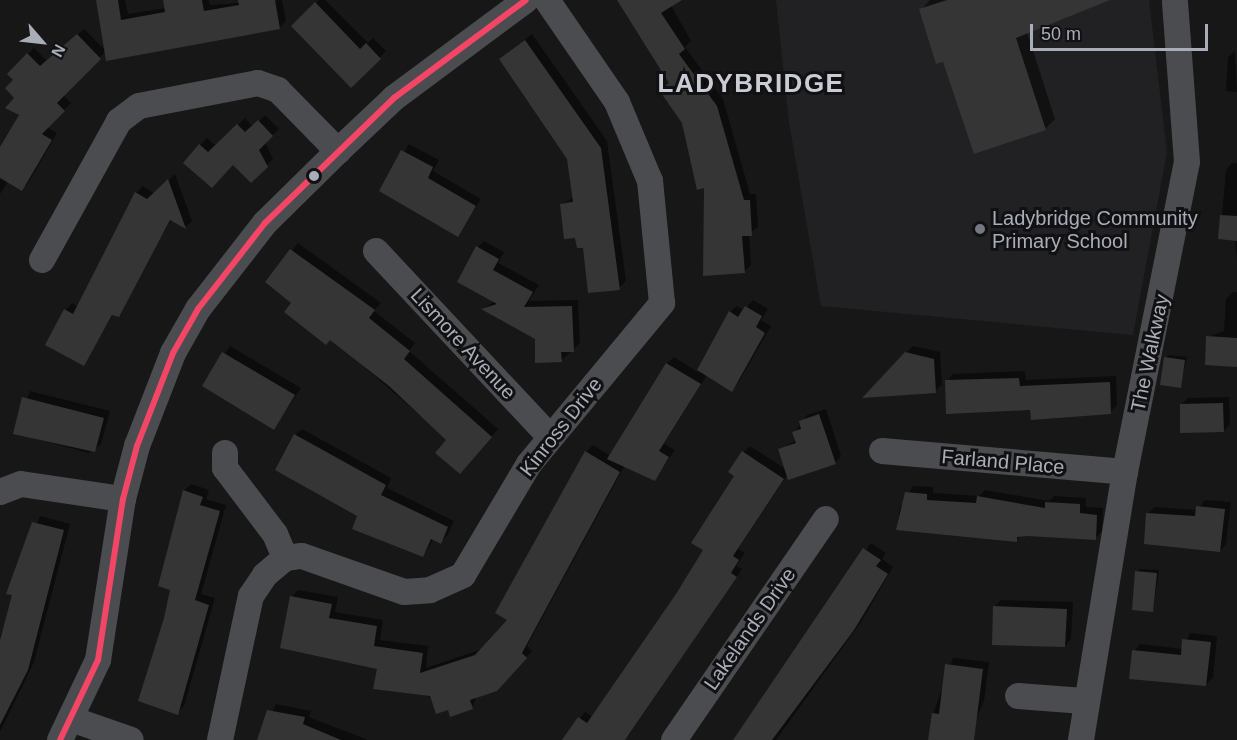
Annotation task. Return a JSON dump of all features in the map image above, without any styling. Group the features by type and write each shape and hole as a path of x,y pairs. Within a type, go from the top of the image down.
{"street":[{"path":"131,740 67,730 107,621 123,500 154,398 198,309 265,223 338,151 394,99 526,0"},
{"name":"Kinross Drive","path":"285,558 321,561 404,592 450,582 473,562 550,437 657,312 664,293 650,181 616,102 547,0"},
{"name":"The Walkway","path":"1081,740 1084,701 1125,472 1187,162 1175,3"},
{"path":"42,260 119,121 139,106 258,83 278,90 338,151"},
{"name":"Lismore Avenue","path":"376,251 550,437"},
{"name":"Farland Place","path":"882,451 1125,472"},
{"path":"220,740 251,596 285,558 275,534 225,468 225,453"},
{"path":"0,492 21,484 123,500"},
{"name":"Lakelands Drive","path":"674,740 826,519"},
{"path":"1018,696 1084,701"}],"shaded area":[{"name":"Ladybridge Community Primary School","path":"776,0 1149,0 1167,152 1133,335 821,306 789,123"}],"building":[{"path":"96,0 118,0 121,20 165,12 163,0 202,0 204,11 239,5 238,0 275,0 280,29 106,61"},
{"path":"617,0 682,0 661,13 685,49 679,54 717,106 744,200 750,200 752,236 742,236 745,273 703,276 704,188 697,190 682,123 659,90 669,83"},
{"path":"947,0 1110,0 1016,38 1046,130 974,154 943,62 936,64 919,9"},
{"path":"315,2 360,49 366,43 381,59 351,88 291,26"},
{"path":"77,34 101,59 57,103 65,111 42,134 52,140 22,191 0,178 0,147 19,115 5,108 14,98 5,88 13,80 7,74 27,53 40,66"},
{"path":"525,40 601,148 620,290 588,293 583,248 577,248 575,238 564,239 560,204 573,202 567,159 499,59"},
{"path":"258,120 273,136 259,150 268,167 251,183 233,165 212,188 183,163 199,144 208,152 237,124 245,132"},
{"path":"401,150 433,167 428,178 476,206 458,237 379,191"},
{"path":"168,179 186,229 170,220 119,317 112,315 84,366 45,345 64,309 73,314 135,192 147,199"},
{"path":"1220,215 1237,216 1237,241 1218,239"},
{"path":"476,246 499,259 493,270 533,292 524,307 572,306 574,352 561,352 562,362 535,363 535,339 481,309 497,304 457,282"},
{"path":"290,249 375,310 369,318 410,351 404,359 492,437 460,474 435,453 446,440 389,386 330,340 326,345 284,312 291,303 265,282"},
{"path":"745,306 762,316 756,327 765,333 732,392 697,370 729,311 738,317"},
{"path":"1206,336 1237,338 1237,367 1205,365"},
{"path":"222,352 295,395 274,430 202,386"},
{"path":"905,352 934,359 936,393 862,398"},
{"path":"1164,357 1185,360 1181,388 1160,385"},
{"path":"666,363 701,384 659,451 669,457 655,481 607,459"},
{"path":"1019,378 1020,386 1110,382 1111,414 1031,420 1030,410 946,414 945,380"},
{"path":"22,397 104,418 95,452 13,434"},
{"path":"1223,403 1224,432 1180,433 1180,404"},
{"path":"819,414 836,464 788,480 778,449 796,443 792,432 801,429 799,421"},
{"path":"294,434 386,485 381,495 448,527 441,544 431,539 423,557 352,529 357,516 275,470"},
{"path":"585,451 620,472 522,653 527,658 497,691 470,700 473,709 450,717 448,710 436,714 430,696 373,689 377,669 280,648 290,596 332,604 329,618 377,626 374,646 423,653 420,673 475,655 507,620 495,613"},
{"path":"742,451 784,479 733,556 739,560 731,573 737,577 625,740 562,740 578,717 587,723 676,594 703,550 691,543 734,476 728,472"},
{"path":"183,490 203,497 200,505 220,511 195,600 209,605 178,715 138,701 164,618 170,590 158,586"},
{"path":"905,492 927,494 927,500 976,503 977,496 1045,508 1045,502 1080,504 1080,513 1097,515 1096,540 1027,536 1017,537 1017,542 896,530"},
{"path":"1196,506 1225,509 1220,552 1144,544 1146,513 1195,516"},
{"path":"32,522 64,530 28,670 0,725 0,640 12,595 6,594"},
{"path":"863,548 881,560 876,566 888,574 854,630 772,740 733,740"},
{"path":"1135,571 1157,573 1153,612 1132,610"},
{"path":"993,606 1067,609 1065,647 992,645"},
{"path":"1182,639 1211,642 1206,686 1129,679 1132,650 1181,655"},
{"path":"945,664 983,669 974,740 928,740 932,713 939,714"},
{"path":"267,710 305,717 303,724 341,740 257,740"}],"transit line":[{"path":"60,740 98,660 123,499 137,446 173,353 198,309 265,223 394,98 526,0"}],"place":[{"name":"Ladybridge Community Primary School","path":"980,229"}],"district":[{"name":"LADYBRIDGE","path":"751,84"}]}
